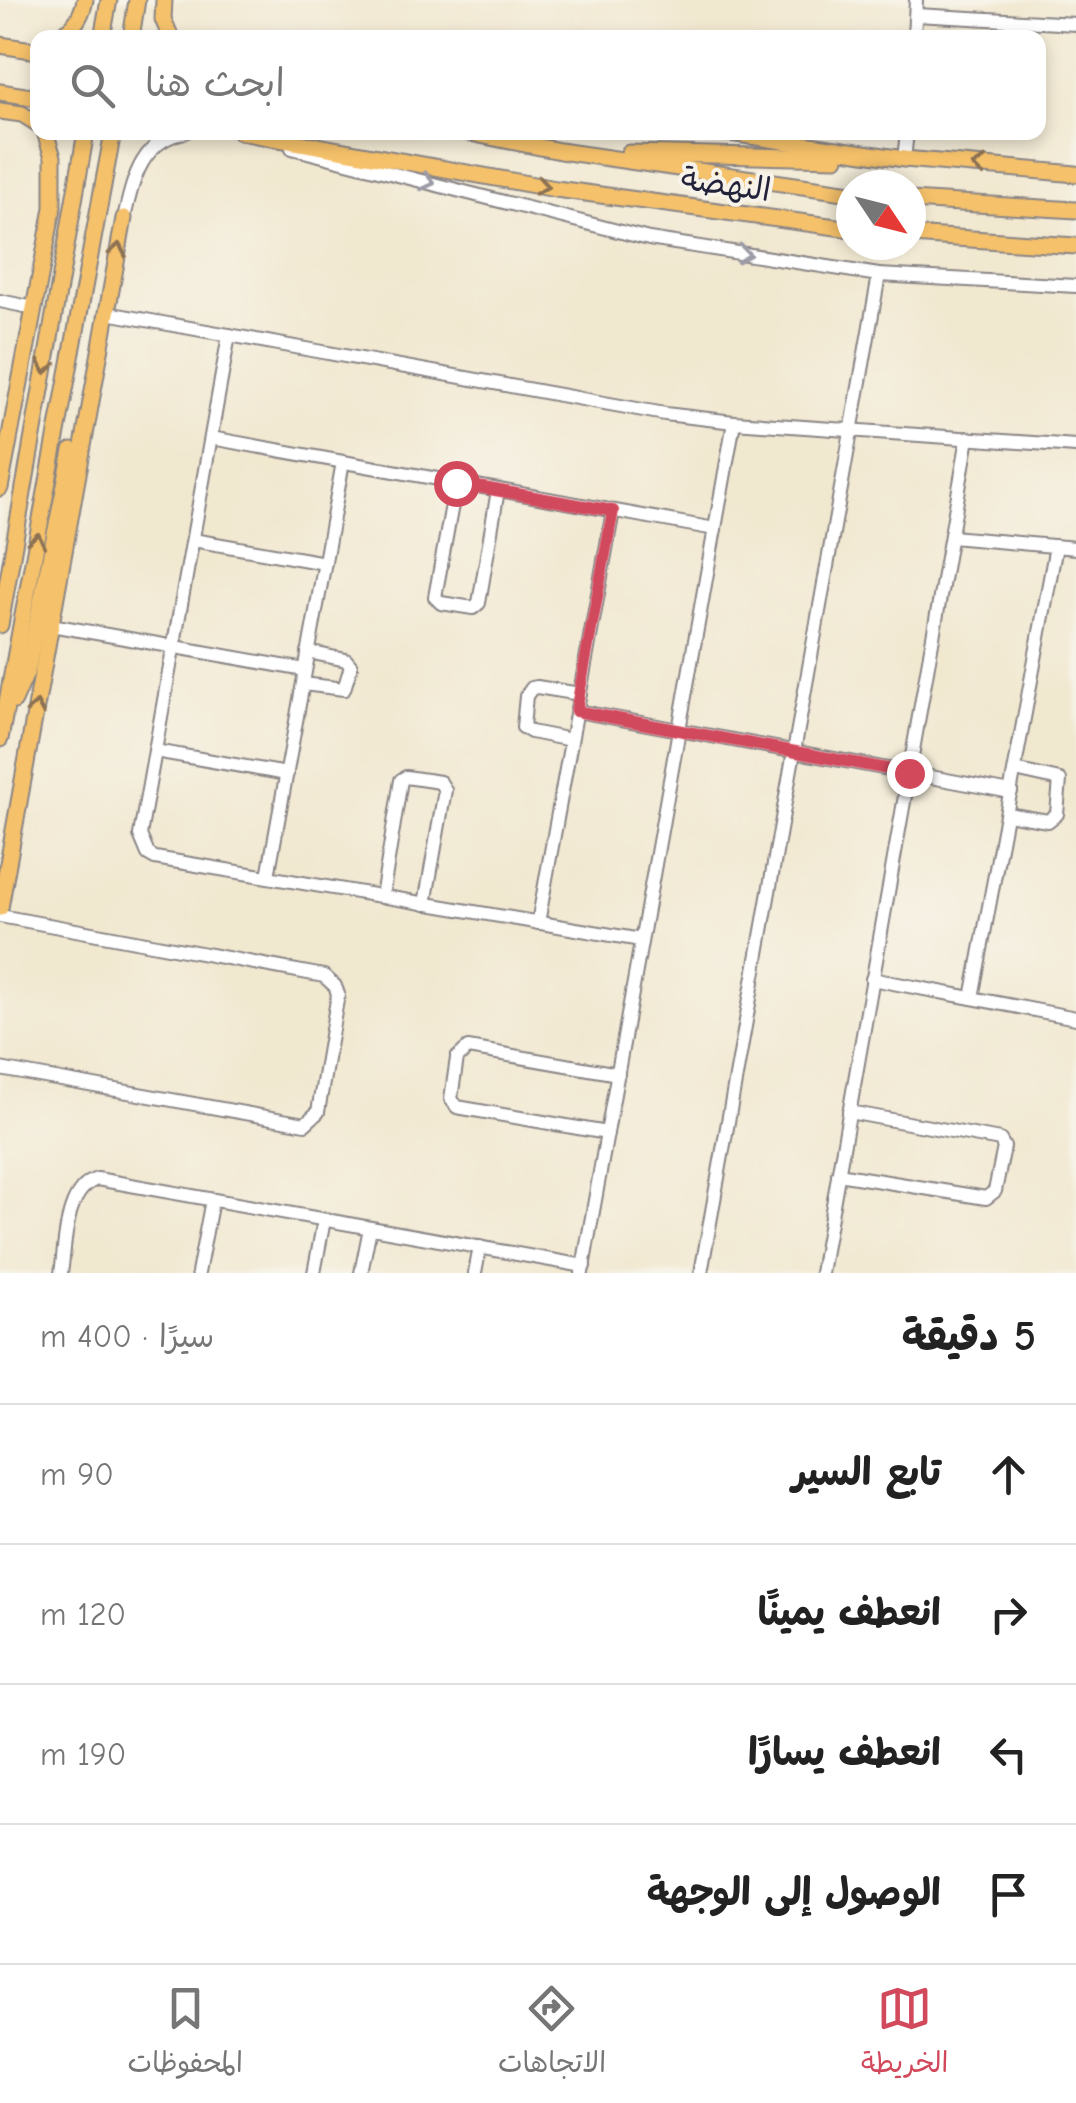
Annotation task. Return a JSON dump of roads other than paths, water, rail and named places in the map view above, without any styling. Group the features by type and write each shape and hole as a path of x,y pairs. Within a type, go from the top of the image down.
{"main road":[{"path":"70,30 80,18 85,0"},
{"path":"103,30 109,0"},
{"path":"132,30 138,0"},
{"path":"164,0 163,19 168,30"},
{"path":"2,45 30,41"},
{"path":"2,45 30,50"},
{"path":"0,92 30,97"},
{"path":"0,111 30,119"},
{"path":"0,488 48,238 54,174 48,140"},
{"path":"0,625 85,140"},
{"path":"1,736 113,140"},
{"name":"النهضة","path":"284,140 556,189 836,227"},
{"name":"النهضة","path":"506,140 836,191"},
{"path":"775,140 904,160"},
{"path":"560,151 904,160 1076,174"},
{"path":"48,238 76,197"},
{"path":"926,201 1076,210"},
{"path":"0,908 124,218"},
{"path":"926,237 1076,246"},
{"path":"1,736 27,671 80,412 98,358"}],"street":[{"path":"916,7 1076,24"},
{"path":"124,218 136,170 150,149 164,140"},
{"path":"262,140 649,239 878,275 1076,286"},
{"path":"904,160 905,140"},
{"path":"702,1273 878,275"},
{"path":"0,302 34,308"},
{"path":"107,313 646,411 734,422 1076,446"},
{"path":"230,335 140,835 148,854 641,940"},
{"path":"61,1273 73,1200 79,1189 97,1179 583,1269 734,422"},
{"path":"211,438 714,530"},
{"path":"821,1273 968,438"},
{"path":"268,876 344,462"},
{"path":"456,483 435,597 442,603 473,608 478,603 498,490"},
{"path":"538,923 613,511"},
{"path":"951,538 1076,548"},
{"path":"192,540 325,563"},
{"path":"972,998 1056,546"},
{"path":"50,626 173,646 344,690 350,666 346,660 308,652"},
{"path":"571,740 523,727 526,696 537,687 580,694"},
{"path":"576,711 1011,792"},
{"path":"155,751 287,774"},
{"path":"1006,814 1048,820 1057,814 1060,780 1015,770"},
{"path":"382,896 402,780 406,777 440,782 444,790 425,904"},
{"path":"0,916 324,976 336,986 338,994 318,1112 305,1124 0,1069"},
{"path":"872,979 1076,1018"},
{"path":"607,1134 456,1106 451,1099 457,1058 468,1048 618,1074"},
{"path":"838,1174 986,1198 996,1192 1004,1148 1000,1140 849,1112"},
{"path":"198,1273 212,1200"},
{"path":"314,1273 324,1220"},
{"path":"361,1273 370,1228"},
{"path":"476,1273 480,1247"}]}
